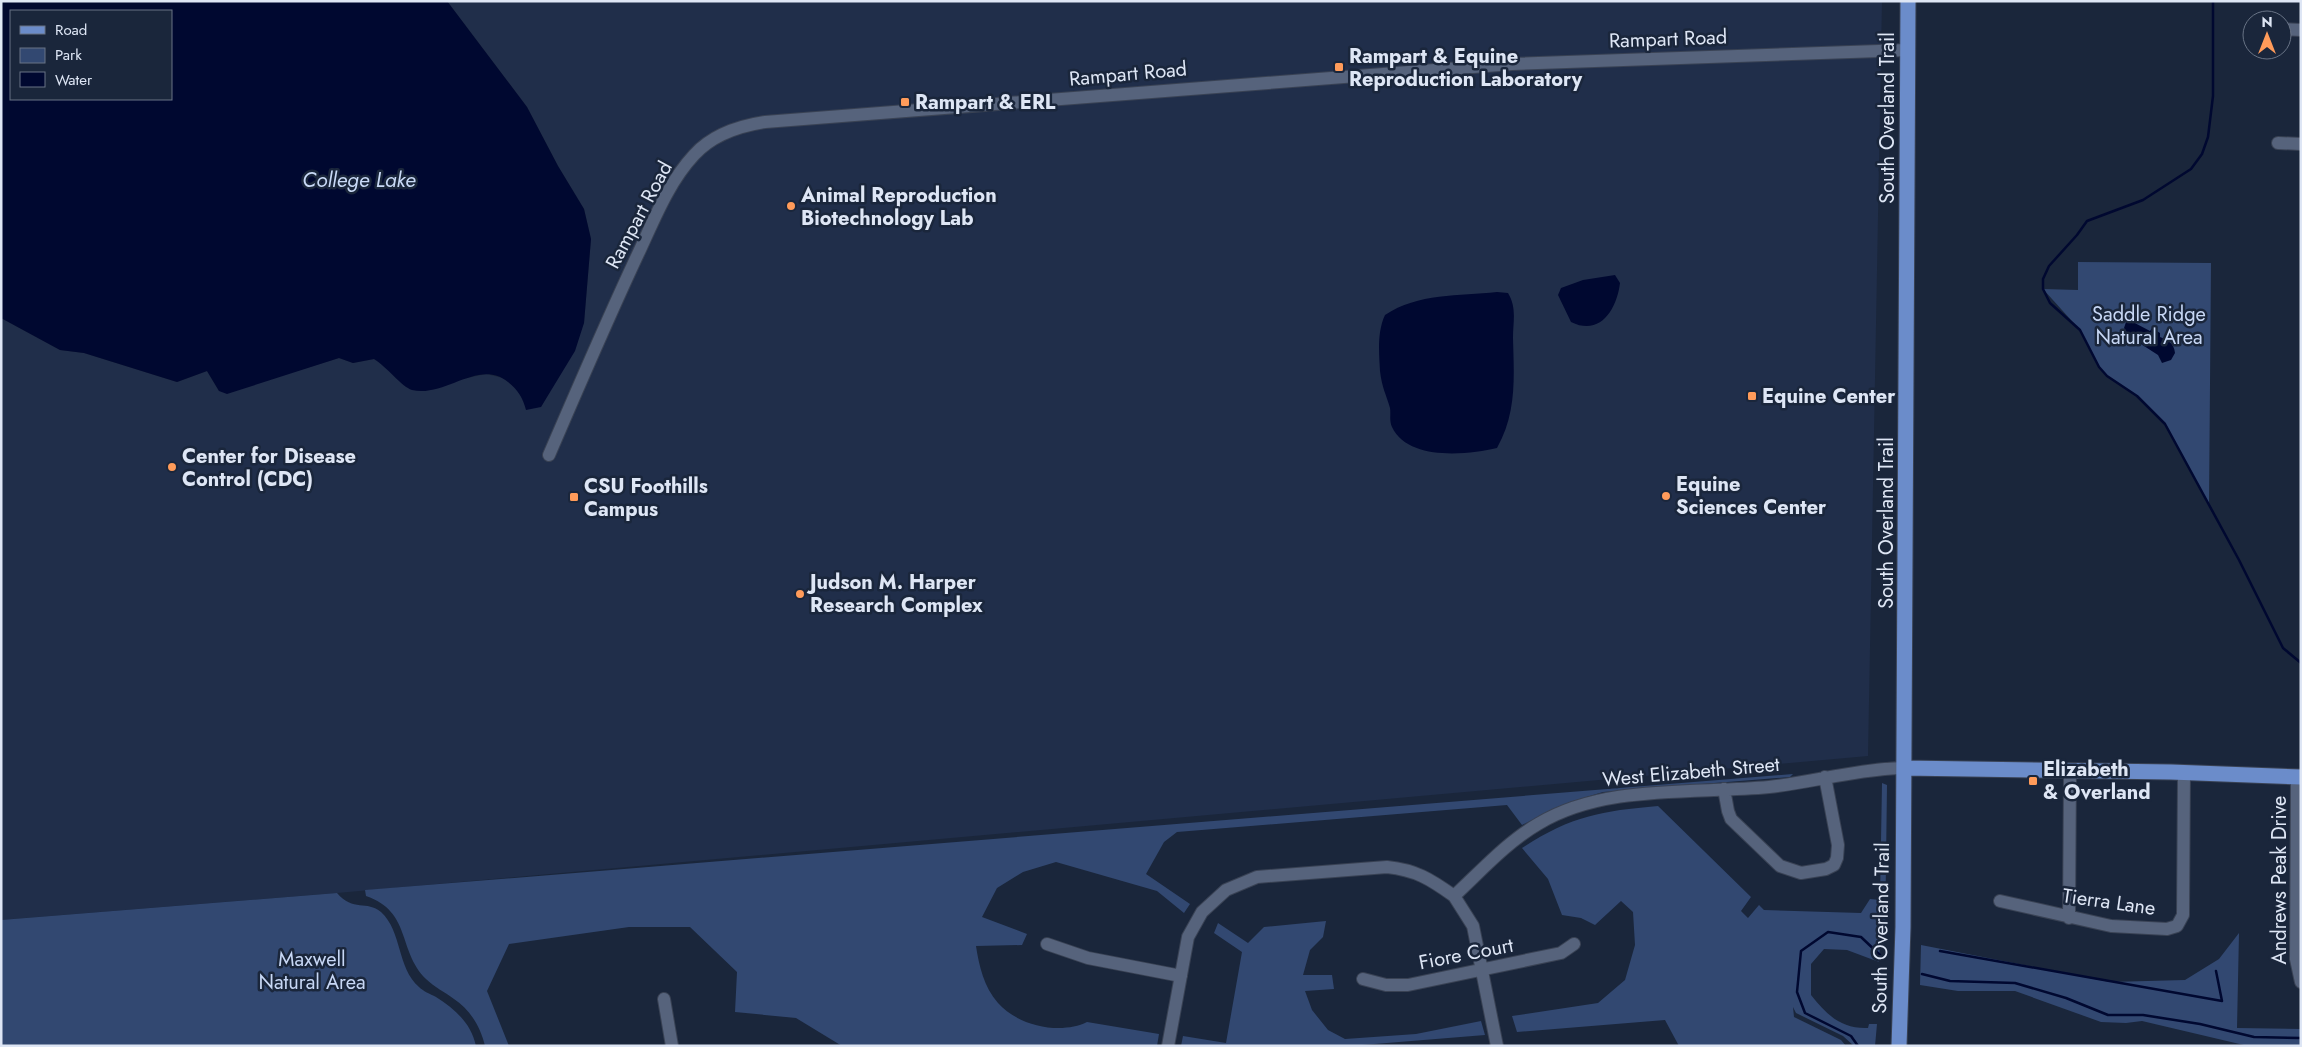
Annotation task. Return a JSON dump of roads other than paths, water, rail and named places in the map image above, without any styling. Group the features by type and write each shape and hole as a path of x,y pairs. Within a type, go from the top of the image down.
{"main road":[{"name":"South Overland Trail","path":"1899,1046 1904,768 1908,1"},
{"name":"West Elizabeth Street","path":"1904,768 2184,772 2299,777"}],"street":[{"name":"Rampart Road","path":"549,455 620,293 668,191 695,154 709,142 741,127 765,122 1469,66 1908,50"},
{"path":"2278,144 2301,144"},
{"name":"West Elizabeth Street","path":"1454,896 1513,842 1538,824 1561,812 1584,804 1616,797 1781,785 1825,777 1904,768"},
{"path":"2069,918 2070,770"},
{"name":"Tierra Lane","path":"2000,901 2111,926 2168,929 2177,926 2182,920 2184,772"},
{"path":"1724,789 1728,811 1732,819 1780,866 1801,873 1826,869 1834,865 1837,858 1838,844 1825,777"},
{"name":"Andrews Peak Drive","path":"2299,777 2296,960 2301,982"},
{"path":"1168,1046 1188,937 1202,912 1226,890 1258,877 1387,867 1407,869 1428,877 1454,896 1473,926 1497,1046"},
{"path":"1047,944 1088,958 1181,976"},
{"name":"Fiore Court","path":"1363,979 1386,985 1408,985 1483,971 1561,953 1574,944"},
{"path":"664,999 672,1046"}],"water":[{"name":"College Lake","path":"1,1 447,1 527,107 558,166 584,209 591,239 584,323 575,351 541,407 526,410 522,398 508,382 497,376 485,374 437,389 412,390 374,359 353,363 339,358 227,394 219,391 207,371 177,382 84,353 60,350 1,318"},
{"path":"1615,275 1620,283 1615,302 1606,318 1591,326 1582,326 1571,322 1558,295 1561,288 1583,280"},
{"path":"1497,292 1508,293 1513,304 1514,380 1508,421 1497,448 1485,451 1439,453 1411,446 1400,438 1392,427 1390,408 1382,382 1379,343 1385,315 1398,308 1425,299"},
{"path":"2131,321 2150,331 2152,328 2160,333 2160,337 2170,342 2175,353 2171,360 2162,363 2158,355 2130,337 2124,328 2126,322"}],"waterway":[{"path":"2213,1 2213,96 2208,137 2202,154 2191,169 2143,200 2087,221 2049,266 2043,279 2043,289 2050,303 2080,330 2099,367 2107,376 2137,396 2165,424 2239,560 2283,648 2301,663"},
{"path":"1858,1046 1851,1036 1805,1013 1797,992 1801,951 1828,932 1861,937 1880,955"},
{"path":"1940,951 2222,1001 2216,971"},
{"path":"1922,974 1950,981 2015,983 2066,998 2108,1015 2143,1015 2200,1024 2254,1037 2301,1038"}],"place":[{"name":"Rampart & Equine Reproduction Laboratory","path":"1339,67"},
{"name":"Rampart & ERL","path":"905,102"},
{"name":"Animal Reproduction Biotechnology Lab","path":"791,206"},
{"name":"Equine Center","path":"1752,396"},
{"name":"Center for Disease Control (CDC)","path":"172,467"},
{"name":"Equine Sciences Center","path":"1666,496"},
{"name":"CSU Foothills Campus","path":"574,497"},
{"name":"Judson M. Harper Research Complex","path":"800,594"},
{"name":"Elizabeth & Overland","path":"2033,781"}],"park label":[{"name":"Saddle Ridge Natural Area","path":"2149,326"},
{"name":"Maxwell Natural Area","path":"312,970"}]}
